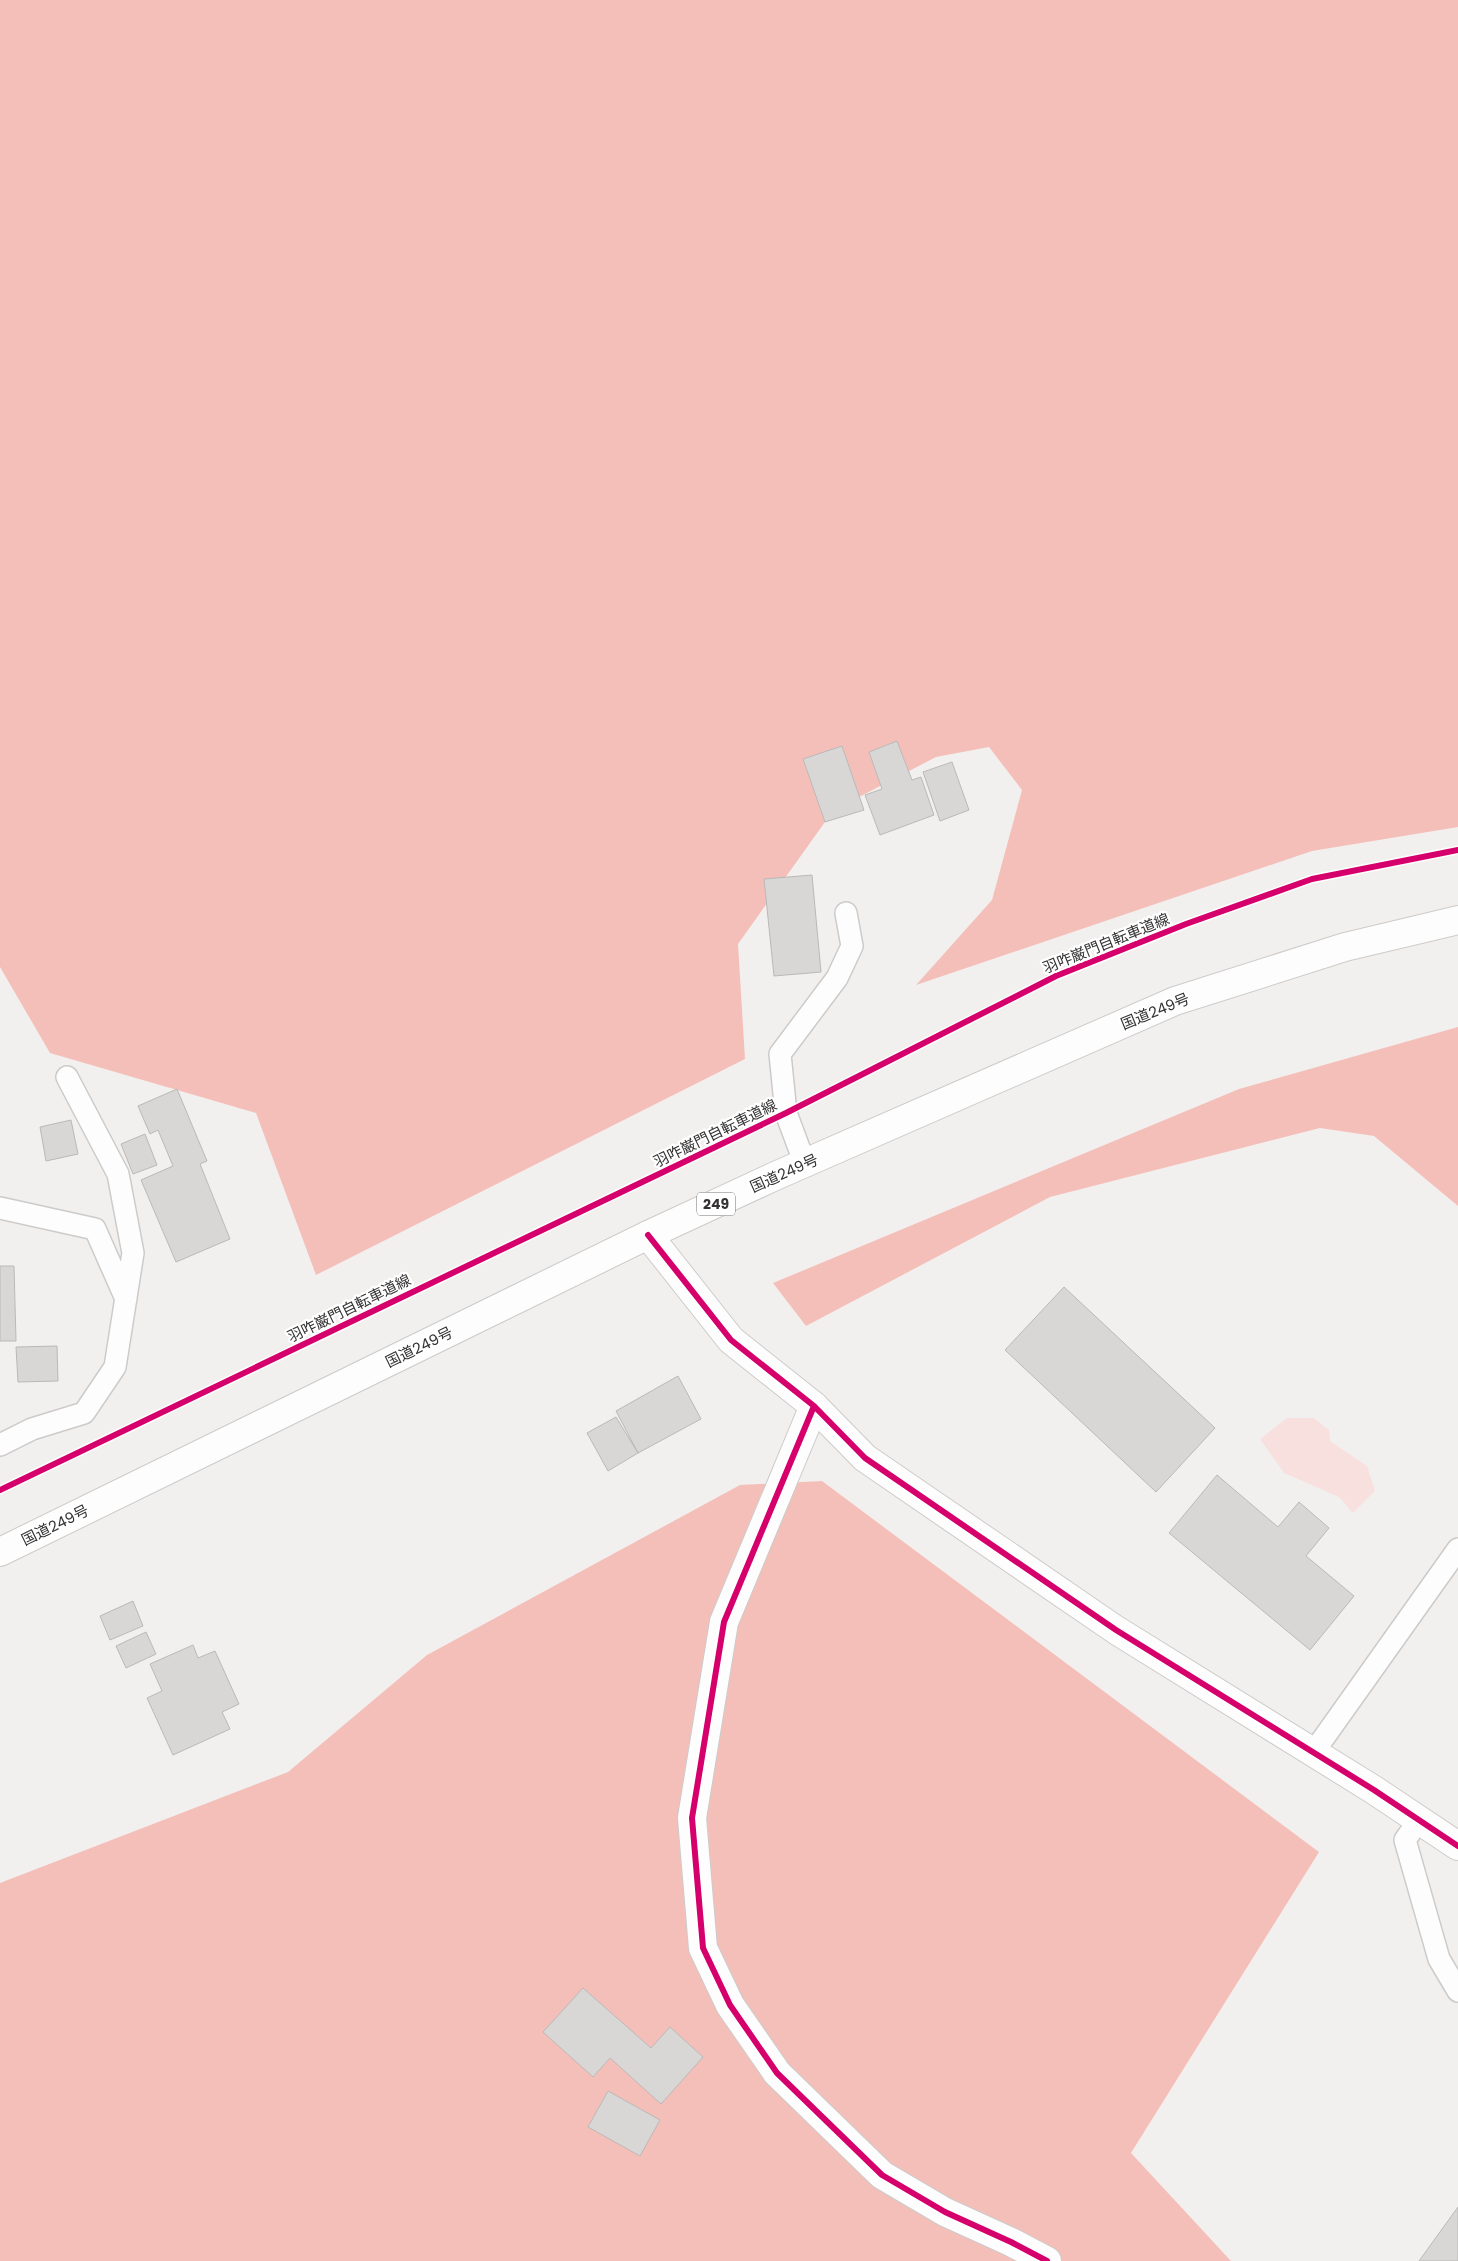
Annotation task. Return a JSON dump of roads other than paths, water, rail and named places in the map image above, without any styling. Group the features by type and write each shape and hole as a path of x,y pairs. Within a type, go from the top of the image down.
{"main road":[{"name":"国道249号","path":"0,1552 648,1236 805,1164 1175,1001 1345,947 1458,920"},
{"path":"648,1236 731,1340 814,1406 865,1458 1116,1630 1458,1846"},
{"path":"814,1406 724,1622 692,1818 703,1948 730,2005 777,2072 882,2175 945,2212 1011,2242 1047,2261"}],"lane":[{"path":"805,1164 786,1113 780,1054 837,978 852,946 846,913"},
{"path":"0,1445 32,1429 84,1413 115,1367 133,1253 118,1174 67,1077"},
{"path":"0,1208 95,1229 126,1299"},
{"path":"1313,1753 1458,1549"},
{"path":"1419,1820 1405,1840 1439,1959 1458,1991"}]}
